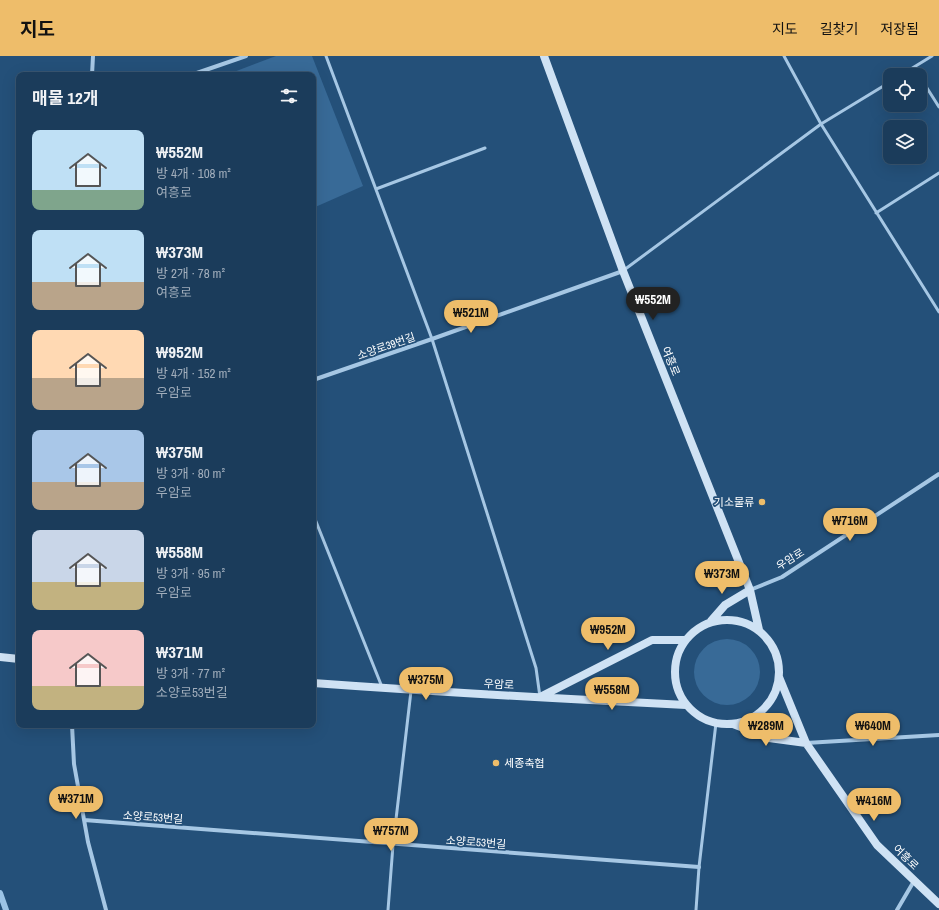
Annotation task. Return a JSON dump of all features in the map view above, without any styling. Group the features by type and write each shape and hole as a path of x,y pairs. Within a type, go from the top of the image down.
{"street":[{"path":"92,56 92,72"},
{"path":"200,72 246,56"},
{"name":"여흥로","path":"544,56 623,271 750,590 758,630"},
{"name":"소양로39번길","path":"316,379 432,340 623,271"},
{"name":"우암로","path":"750,590 782,578 939,474"},
{"path":"712,621 726,605 750,590"},
{"path":"733,724 750,719 764,708 774,694 779,677 777,659 770,643 758,630 744,622 728,619 712,621 697,628 685,640 677,655 674,672 677,690 686,705 700,716 716,723 733,724 769,738 806,743 939,735"},
{"path":"540,698 652,640 685,640"},
{"path":"0,658 16,659"},
{"name":"여흥로","path":"779,677 806,743 877,845 939,904"},
{"name":"우암로","path":"316,683 540,698 686,705"},
{"path":"72,728 74,764 88,842 106,910"},
{"name":"소양로53번길","path":"84,820 699,867"},
{"path":"897,910 914,880"}],"lane":[{"path":"326,56 432,340 536,668 540,698"},
{"path":"784,56 821,124 939,312"},
{"path":"914,67 932,56"},
{"path":"623,271 821,124 883,86"},
{"path":"927,88 939,106"},
{"path":"376,189 485,148"},
{"path":"876,213 939,173"},
{"path":"316,522 382,688"},
{"path":"388,910 393,844 411,690"},
{"path":"696,910 699,867 716,723"}],"shaded area":[{"path":"276,56 312,56 363,186 316,207 316,72 234,72"},
{"path":"727,639 740,641 755,654 758,659 760,672 758,685 745,700 740,703 727,705 714,703 699,690 696,685 694,672 696,659 709,644 714,641"}],"waterway":[{"path":"0,893 6,910"}],"place":[{"name":"기소물류","path":"762,502"},
{"name":"세종축협","path":"496,763"}]}
